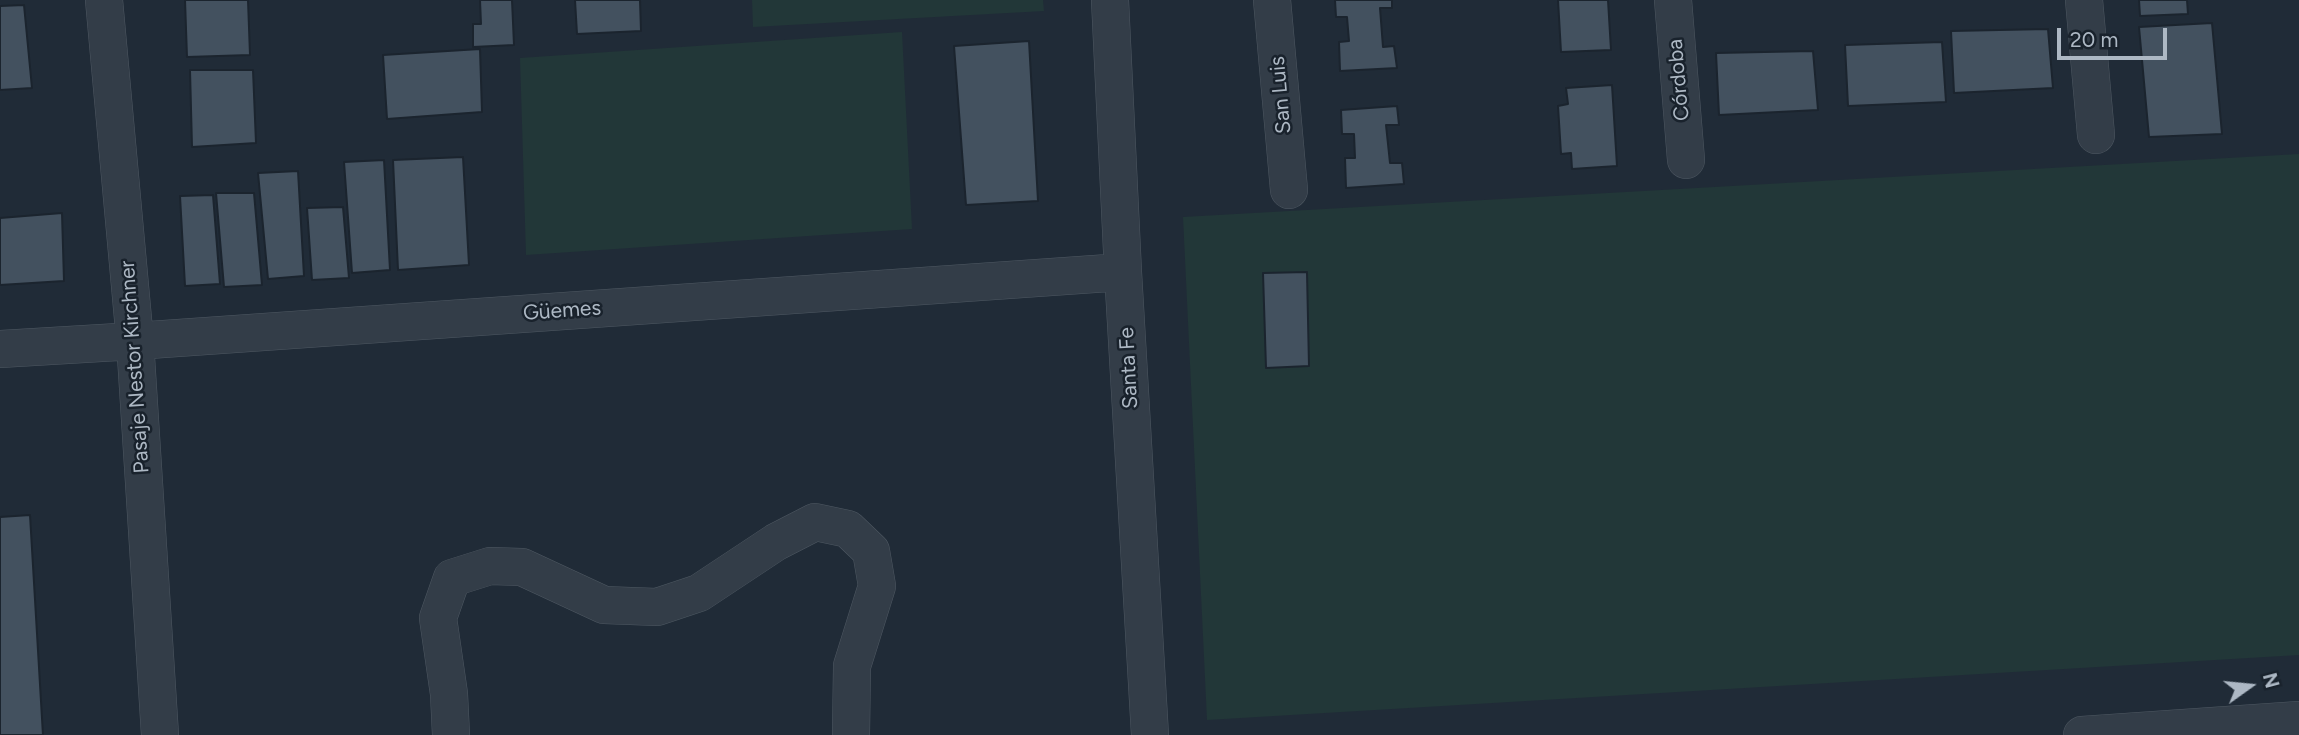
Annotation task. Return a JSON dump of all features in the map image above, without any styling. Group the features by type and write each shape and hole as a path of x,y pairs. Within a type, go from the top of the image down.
{"street":[{"name":"Pasaje Nestor Kirchner","path":"104,0 135,341 160,735"},
{"name":"Santa Fe","path":"1110,0 1150,735"},
{"name":"San Luis","path":"1272,0 1289,190"},
{"path":"2084,0 2096,135"},
{"name":"Córdoba","path":"1684,1 1686,160"},
{"name":"Güemes","path":"0,349 1124,272"},
{"path":"451,735 449,694 439,618 452,578 490,566 522,567 604,605 657,607 699,593 776,542 815,522 848,528 871,551 877,586 852,666 851,735"},
{"path":"2099,734 2299,720"}],"green space":[{"path":"752,0 1043,0 1044,11 753,27"},
{"path":"902,32 912,229 526,255 520,58"},
{"path":"2299,154 2299,655 1207,720 1183,217"}],"building":[{"path":"185,0 248,0 250,55 187,57"},
{"path":"480,0 512,0 514,45 473,47 473,24 481,24"},
{"path":"575,0 640,0 641,31 577,34"},
{"path":"1335,0 1392,0 1392,8 1380,8 1383,47 1394,46 1397,68 1340,71 1339,42 1349,41 1347,17 1336,17"},
{"path":"1558,0 1608,0 1611,50 1561,52"},
{"path":"2139,0 2187,0 2188,14 2140,16"},
{"path":"24,5 32,88 0,90 0,6"},
{"path":"2212,23 2222,134 2149,137 2139,27"},
{"path":"2048,29 2053,88 1954,93 1951,31"},
{"path":"1029,41 1038,201 966,205 954,46"},
{"path":"1942,42 1946,102 1848,106 1845,45"},
{"path":"480,49 482,112 387,119 383,55"},
{"path":"1813,51 1818,110 1719,115 1716,53"},
{"path":"190,70 253,70 256,143 192,147"},
{"path":"1612,85 1617,166 1572,169 1571,153 1561,154 1558,106 1568,104 1566,88"},
{"path":"1397,106 1399,125 1386,125 1390,163 1402,163 1404,184 1346,188 1345,158 1355,158 1354,134 1342,134 1341,110"},
{"path":"463,157 469,265 398,270 393,160"},
{"path":"384,160 390,270 352,273 344,162"},
{"path":"298,171 304,276 268,279 258,173"},
{"path":"216,193 254,193 262,285 224,287"},
{"path":"213,195 220,284 185,286 180,196"},
{"path":"343,207 349,278 312,280 307,208"},
{"path":"62,213 64,281 0,285 0,218"},
{"path":"1307,272 1309,366 1266,368 1263,273"},
{"path":"30,515 43,735 0,735 0,517"}]}
